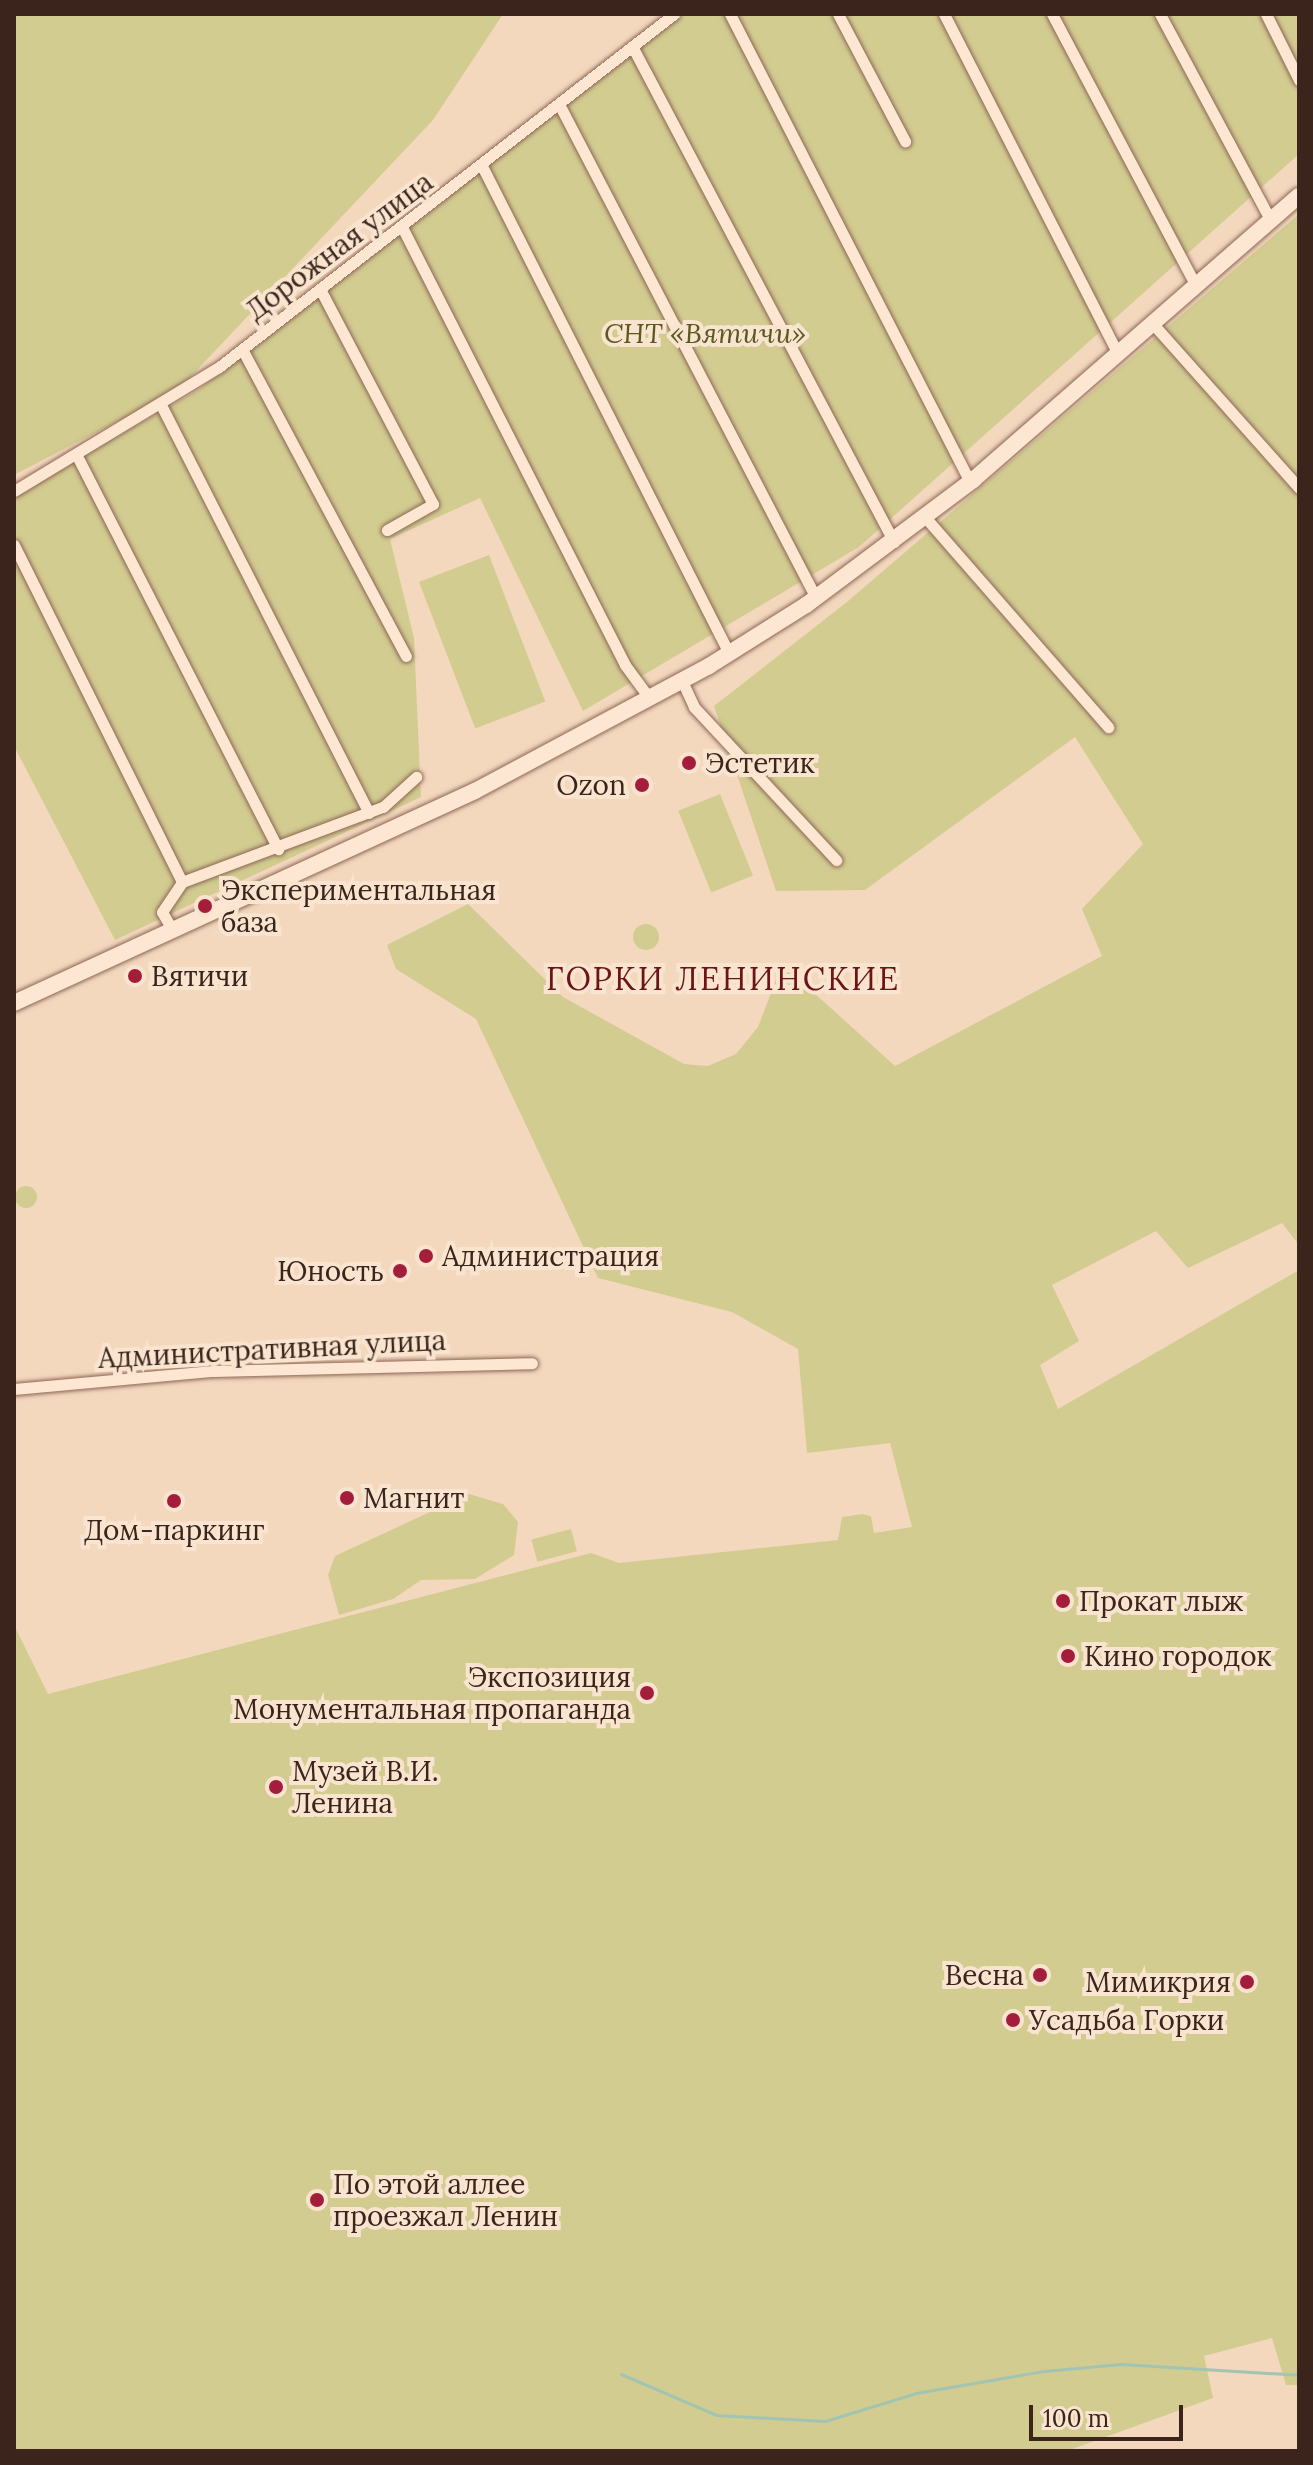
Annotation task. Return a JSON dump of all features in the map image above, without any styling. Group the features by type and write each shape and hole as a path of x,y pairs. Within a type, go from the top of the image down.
{"main road":[{"path":"14,1003 475,791 650,699 729,653 816,598 970,482 1299,196"}],"street":[{"name":"Дорожная улица","path":"14,491 160,403 242,349 483,168 674,14"},
{"path":"730,14 970,482"},
{"path":"838,14 905,141"},
{"path":"944,14 1118,354"},
{"path":"1052,14 1196,286"},
{"path":"1160,14 1271,221"},
{"path":"1266,14 1299,80"},
{"path":"632,46 894,542"},
{"path":"560,106 816,598"},
{"path":"483,168 729,653"},
{"path":"403,229 625,665 650,699"},
{"path":"320,289 433,504 387,530"},
{"path":"1153,324 1299,488"},
{"path":"242,349 406,656"},
{"path":"160,403 369,813"},
{"path":"76,454 278,849"},
{"path":"925,517 1108,727"},
{"path":"14,545 182,882"},
{"path":"682,681 694,707 836,860"},
{"path":"173,931 162,912 182,882 369,813 409,790 416,777"},
{"name":"Административная улица","path":"14,1389 201,1372 532,1363"}],"green space":[{"path":"14,14 503,14 433,120 178,390 14,475"},
{"name":"СНТ «Вятичи»","path":"685,14 1299,14 1299,154 859,547 583,711 480,498 390,539 414,638 421,797 115,940 14,746 14,496 198,390"},
{"path":"1299,214 1299,1245 1282,1223 1188,1268 1156,1231 1052,1285 1079,1341 1040,1365 1058,1409 1299,1270 1299,2385 1286,2385 1272,2338 1204,2356 1213,2398 1067,2451 14,2451 14,1625 48,1694 591,1553 619,1563 838,1540 842,1517 862,1514 871,1516 874,1533 912,1527 890,1443 807,1453 798,1349 732,1312 598,1278 476,1019 396,969 387,945 468,904 563,997 684,1064 708,1066 736,1054 758,1027 782,964 895,1066 1102,956 1082,909 1143,844 1075,737 865,890 776,891 714,706 847,602"},
{"path":"489,555 545,702 475,728 419,582"},
{"path":"720,794 753,876 711,892 678,811"},
{"path":"646,924 655,928 659,937 655,946 646,950 637,946 633,937 637,928"},
{"path":"22,1186 30,1186 37,1197 30,1208 22,1208 15,1201 15,1193"},
{"path":"469,1494 503,1504 518,1522 514,1555 475,1579 421,1580 393,1599 339,1615 328,1575 335,1556"},
{"path":"571,1529 577,1551 537,1562 531,1540"}],"waterway":[{"path":"621,2374 716,2415 825,2421 916,2393 1044,2371 1121,2364 1299,2375"}],"place":[{"name":"Эстетик","path":"689,763"},
{"name":"Ozon","path":"642,785"},
{"name":"Экспериментальная база","path":"205,906"},
{"name":"Вятичи","path":"135,976"},
{"name":"Администрация","path":"426,1256"},
{"name":"Юность","path":"400,1271"},
{"name":"Магнит","path":"347,1498"},
{"name":"Дом-паркинг","path":"174,1501"},
{"name":"Прокат лыж","path":"1063,1601"},
{"name":"Кино городок","path":"1068,1656"},
{"name":"Экспозиция Монументальная пропаганда","path":"647,1693"},
{"name":"Музей В.И. Ленина","path":"276,1787"},
{"name":"Весна","path":"1040,1975"},
{"name":"Мимикрия","path":"1247,1982"},
{"name":"Усадьба Горки","path":"1013,2020"},
{"name":"По этой аллее проезжал Ленин","path":"317,2200"}],"district":[{"name":"ГОРКИ ЛЕНИНСКИЕ","path":"723,979"}]}
